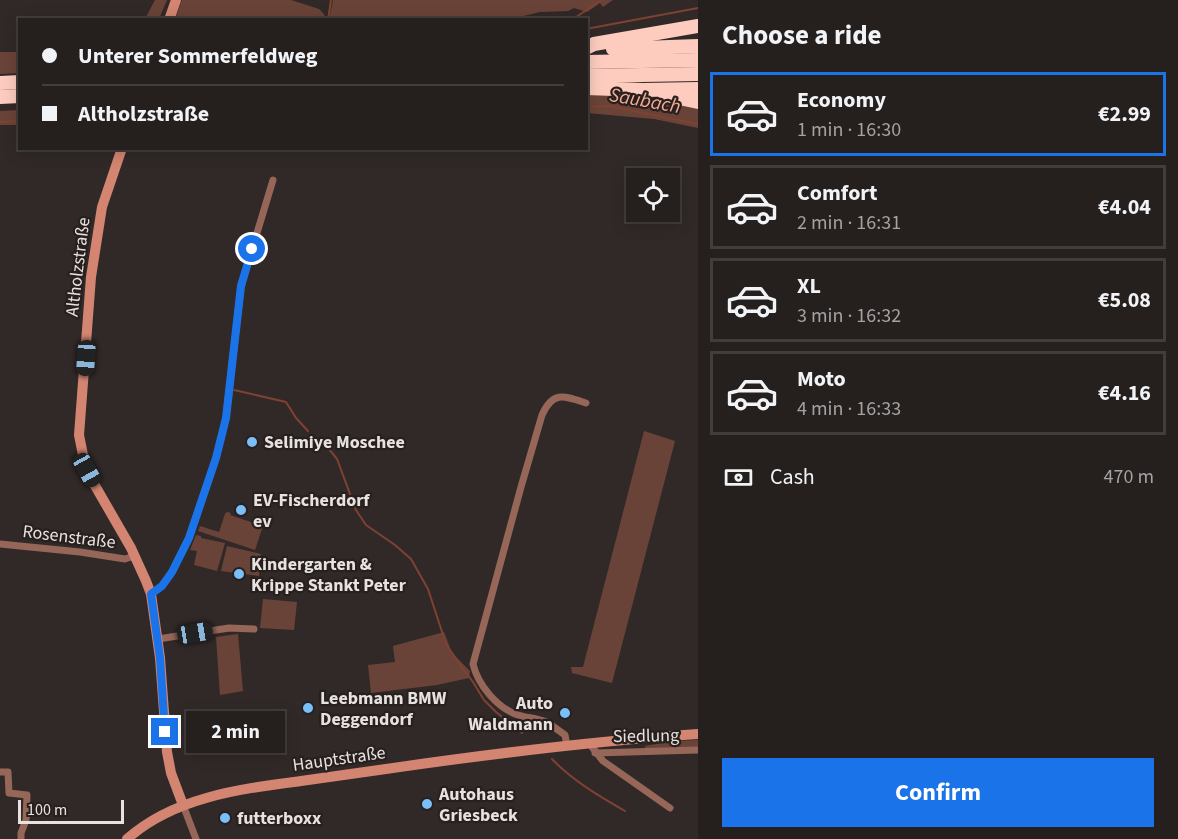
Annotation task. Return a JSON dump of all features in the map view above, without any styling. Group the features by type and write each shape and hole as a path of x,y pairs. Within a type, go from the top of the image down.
{"highway":[{"path":"588,48 698,26"},
{"path":"588,49 698,46"},
{"path":"588,62 698,60"},
{"path":"588,76 698,74"},
{"path":"0,82 18,82"},
{"path":"588,88 698,89"},
{"path":"643,90 698,102"},
{"path":"0,97 18,96"}],"street":[{"path":"170,18 176,0"},
{"name":"Altholzstraße","path":"121,150 102,207 91,277 79,435 87,470 134,556 151,594 160,658 167,752 171,773 183,805"},
{"path":"151,594 162,586 172,572 189,538 216,458 226,418 241,286 273,180"},
{"path":"567,746 565,735 547,722 517,715 503,708 475,674 473,664 520,487 546,405 550,400 559,396 586,403"},
{"name":"Rosenstraße","path":"0,544 125,559 134,556"},
{"path":"158,639 229,628 254,629"},
{"name":"Hauptstraße","path":"127,839 140,828 183,805 233,791 567,746 592,748 698,734"},
{"name":"Siedlung","path":"592,748 698,750"},
{"name":"Siedlung","path":"592,748 603,762 670,808"},
{"path":"0,772 8,772 9,793 27,795 26,820 21,839"},
{"path":"183,805 196,839"}],"shaded area":[{"path":"155,0 167,0 159,18 146,18"},
{"path":"182,0 291,0 319,9 325,18 175,18"},
{"path":"333,0 613,0 603,7 600,3 587,12 574,8 568,11 540,12 515,18 329,18"},
{"path":"0,52 18,52 18,73 0,74"},
{"path":"588,92 621,94 698,106 698,128 654,119 588,113"},
{"path":"18,110 18,125 0,125 0,111"},
{"path":"644,431 675,441 612,683 572,673 571,667 583,667"},
{"path":"227,512 263,526 255,550 198,531 200,526 219,532"},
{"path":"196,535 225,543 217,571 194,565 197,551 190,550"},
{"path":"227,546 261,554 259,576 221,571"},
{"path":"263,599 297,602 294,630 260,628"},
{"path":"444,632 452,653 470,671 469,678 437,685 371,693 368,665 395,662 393,646"},
{"path":"238,634 243,691 220,695 216,637"},
{"path":"698,740 698,748 645,748 645,746 673,741"}],"waterway":[{"path":"328,18 331,0"},
{"path":"575,18 601,0"},
{"path":"588,29 698,8"},
{"name":"Saubach","path":"588,107 609,106 698,124"},
{"name":"Saubach","path":"0,122 18,121"},
{"path":"234,390 286,402 308,431"},
{"path":"324,443 337,459 356,510 366,525 411,559 428,589 446,644 484,700 522,733"},
{"path":"552,759 577,781 625,811"}],"place":[{"name":"Selimiye Moschee","path":"252,442"},
{"name":"EV-Fischerdorf ev","path":"241,510"},
{"name":"Kindergarten & Krippe Stankt Peter","path":"239,574"},
{"name":"Leebmann BMW Deggendorf","path":"308,708"},
{"name":"Auto Waldmann","path":"565,713"},
{"name":"Autohaus Griesbeck","path":"427,804"},
{"name":"futterboxx","path":"225,818"}],"route":[{"path":"165,732 160,658 151,594 162,586 172,572 189,538 216,458 226,418 241,286 252,249"}]}
